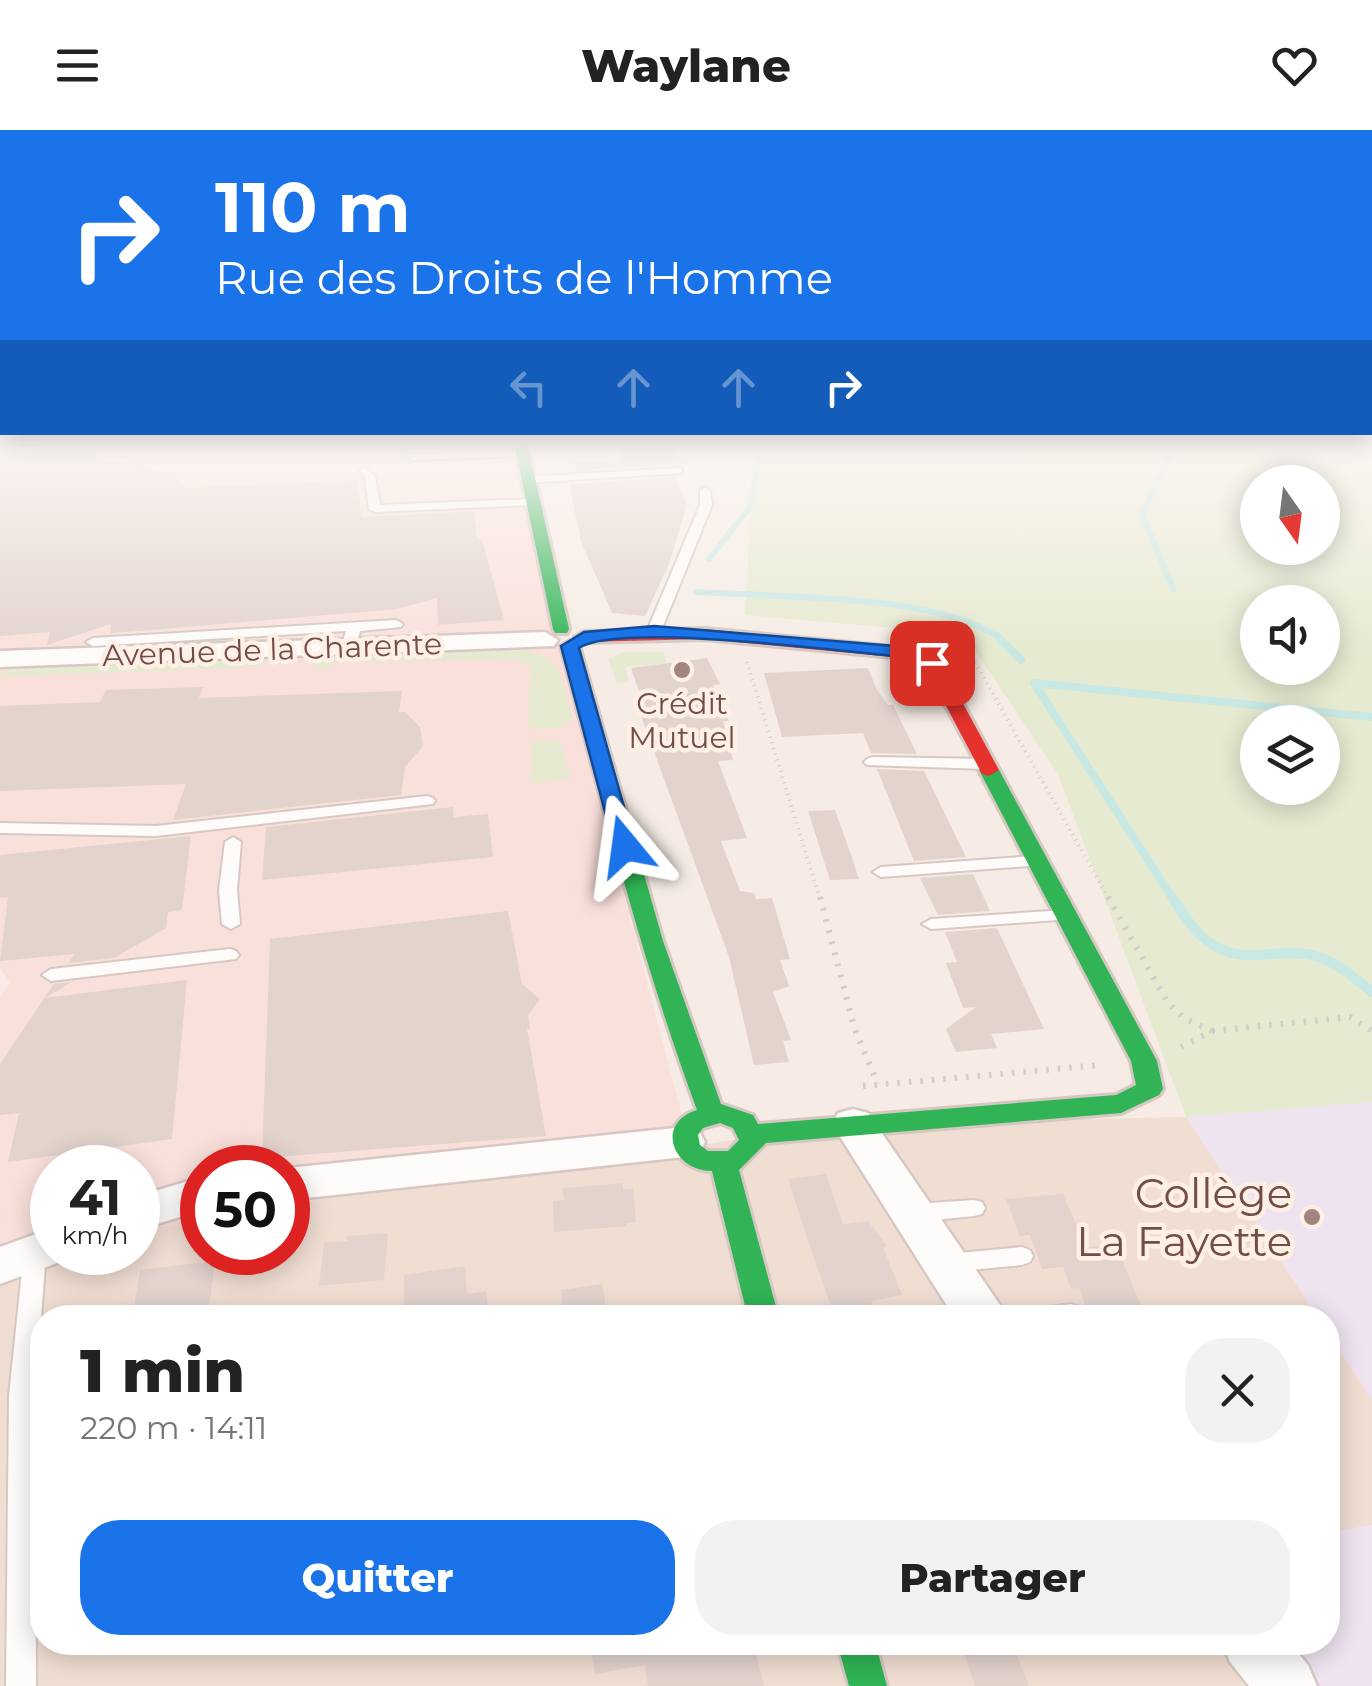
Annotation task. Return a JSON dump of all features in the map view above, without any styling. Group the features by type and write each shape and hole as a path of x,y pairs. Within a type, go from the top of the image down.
{"main road":[{"path":"534,511 565,638 693,1067 698,1128 694,1156 724,1164 744,1156 753,1142 752,1134 738,1118 698,1128"},
{"path":"565,638 654,631 919,654 932,663 1144,1061 1150,1089 1121,1104 752,1134"},
{"path":"724,1164 761,1305"},
{"path":"860,1655 868,1686"}],"street":[{"name":"Avenue de la Charente","path":"0,659 351,638 565,638"},
{"path":"853,1124 976,1305"},
{"path":"310,1181 698,1128"},
{"path":"1262,1655 1287,1686"}],"lane":[{"path":"654,631 704,511"},
{"path":"93,642 351,638 396,624"},
{"path":"872,762 986,764"},
{"path":"0,828 35,832 156,832 427,802"},
{"path":"231,924 228,890 232,842"},
{"path":"880,867 1034,855"},
{"path":"931,924 1066,914"},
{"path":"51,975 230,956"},
{"path":"912,1213 974,1208"},
{"path":"29,1255 22,1396 30,1542"},
{"path":"945,1263 1022,1256"},
{"path":"21,1686 30,1598"}],"path":[{"path":"740,638 804,838 855,1030 878,1084"},
{"path":"1212,1031 1350,1017 1372,1031"}],"shaded area":[{"path":"0,511 527,511 551,617 690,1146 310,1201 310,1145 180,1145 180,1222 160,1228 160,1145 30,1145 30,1273 0,1284 0,997 10,983 0,968"},
{"name":"Collège La Fayette","path":"1372,1102 1372,1400 1340,1351 1340,1305 1310,1305 1186,1117"},
{"path":"1186,1117 1310,1305 30,1305 30,1655 1280,1655 1305,1686 0,1686 0,1284 30,1273 160,1275 160,1225 180,1221 180,1275 310,1275 310,1201 853,1124"},
{"path":"1340,1351 1372,1400 1372,1525 1340,1531"},
{"path":"1372,1525 1372,1686 1306,1686 1281,1655 1340,1655 1340,1531"}],"green space":[{"path":"750,511 1240,511 1240,565 1340,565 1340,511 1372,511 1372,1102 1186,1117 1058,774 964,634 745,615"},
{"path":"517,649 544,656 552,663 562,681 573,720 560,727 533,729 528,723 531,667 514,659 331,663 329,670 317,669 312,661 327,657"},
{"path":"624,652 663,652 667,663 625,667 629,682 617,683 608,659"},
{"path":"279,658 255,667 0,677 17,666"},
{"path":"531,741 560,741 571,779 531,783"}],"building":[{"path":"0,511 360,511 361,517 474,511 477,539 482,539 504,620 438,625 437,598 397,609 127,632 110,633 111,624 47,645 50,632 0,636"},
{"path":"575,511 685,511 669,564 645,616 612,613 581,541"},
{"path":"707,658 720,684 713,685 729,721 723,721 733,760 718,761 747,838 721,841 740,891 754,893 756,899 772,898 790,959 780,960 789,986 773,992 791,1040 783,1041 789,1062 754,1065 729,957 640,713 646,712 631,668"},
{"path":"868,668 877,690 888,705 893,705 917,754 871,753 863,733 782,737 764,673"},
{"path":"203,687 199,698 402,691 399,712 405,712 420,727 423,746 405,767 401,795 173,820 186,784 0,791 0,706 100,702 106,690"},
{"path":"877,769 924,771 966,857 914,861"},
{"path":"453,807 454,817 488,814 493,857 262,880 266,827"},
{"path":"835,810 859,879 830,880 808,811"},
{"path":"191,836 182,910 168,912 166,928 114,958 68,963 75,954 0,961 8,897 0,898 0,855"},
{"path":"973,874 990,911 938,915 920,878"},
{"path":"508,911 522,984 540,999 528,1015 527,1029 546,1136 310,1154 310,1145 262,1145 270,939"},
{"path":"997,928 1044,1029 991,1034 997,1048 956,1052 946,1029 976,1007 963,1008 946,963 957,962 945,932"},
{"path":"187,980 172,1139 129,1145 30,1145 30,1159 8,1162 19,1113 0,1115 0,1064 54,984 72,982 45,998"},
{"path":"826,1174 843,1224 868,1221 887,1246 883,1247 902,1295 871,1301 872,1305 830,1305 788,1179"},
{"path":"623,1183 623,1190 633,1189 636,1222 554,1232 553,1201 564,1200 562,1188"},
{"path":"1063,1194 1086,1247 1116,1245 1141,1305 1085,1305 1079,1288 1071,1289 1063,1267 1042,1269 1030,1235 1020,1236 1006,1199"},
{"path":"388,1233 384,1280 319,1286 324,1243 347,1241 347,1236"},
{"path":"180,1265 180,1275 213,1275 209,1305 134,1305 139,1275 160,1275 160,1268"},
{"path":"465,1266 467,1294 486,1291 488,1305 404,1305 404,1275"},
{"path":"602,1284 606,1305 562,1305 561,1290"},
{"path":"592,1655 756,1655 764,1686 648,1686 645,1665 595,1674"},
{"path":"964,1655 1017,1655 1029,1686 975,1686"}],"waterway":[{"path":"709,559 747,511"},
{"path":"1144,511 1173,589"},
{"path":"697,592 900,606 974,624 1000,639"},
{"path":"997,636 1000,639"},
{"path":"1000,639 1021,660"},
{"path":"1173,899 1034,683 1372,717"},
{"path":"1172,897 1196,931 1216,947 1241,955 1298,953 1320,957 1372,992"}],"traffic: fast":[{"path":"535,511 561,629"},
{"path":"570,646 652,941 712,1114"},
{"path":"752,1134 1121,1104 1150,1089 1144,1061 989,770"},
{"path":"721,1113 744,1122 753,1142 735,1161 703,1161 687,1150 684,1134 694,1121 721,1113"},
{"path":"724,1164 761,1305"},
{"path":"860,1655 868,1686"}],"traffic: jam":[{"path":"584,637 705,634 919,654 932,663 989,770"}],"place":[{"name":"Crédit Mutuel","path":"682,670"},
{"name":"Collège La Fayette","path":"1312,1217"}],"route":[{"path":"625,846 570,646 584,637 654,631 728,636 890,650 919,654 932,663"}]}
